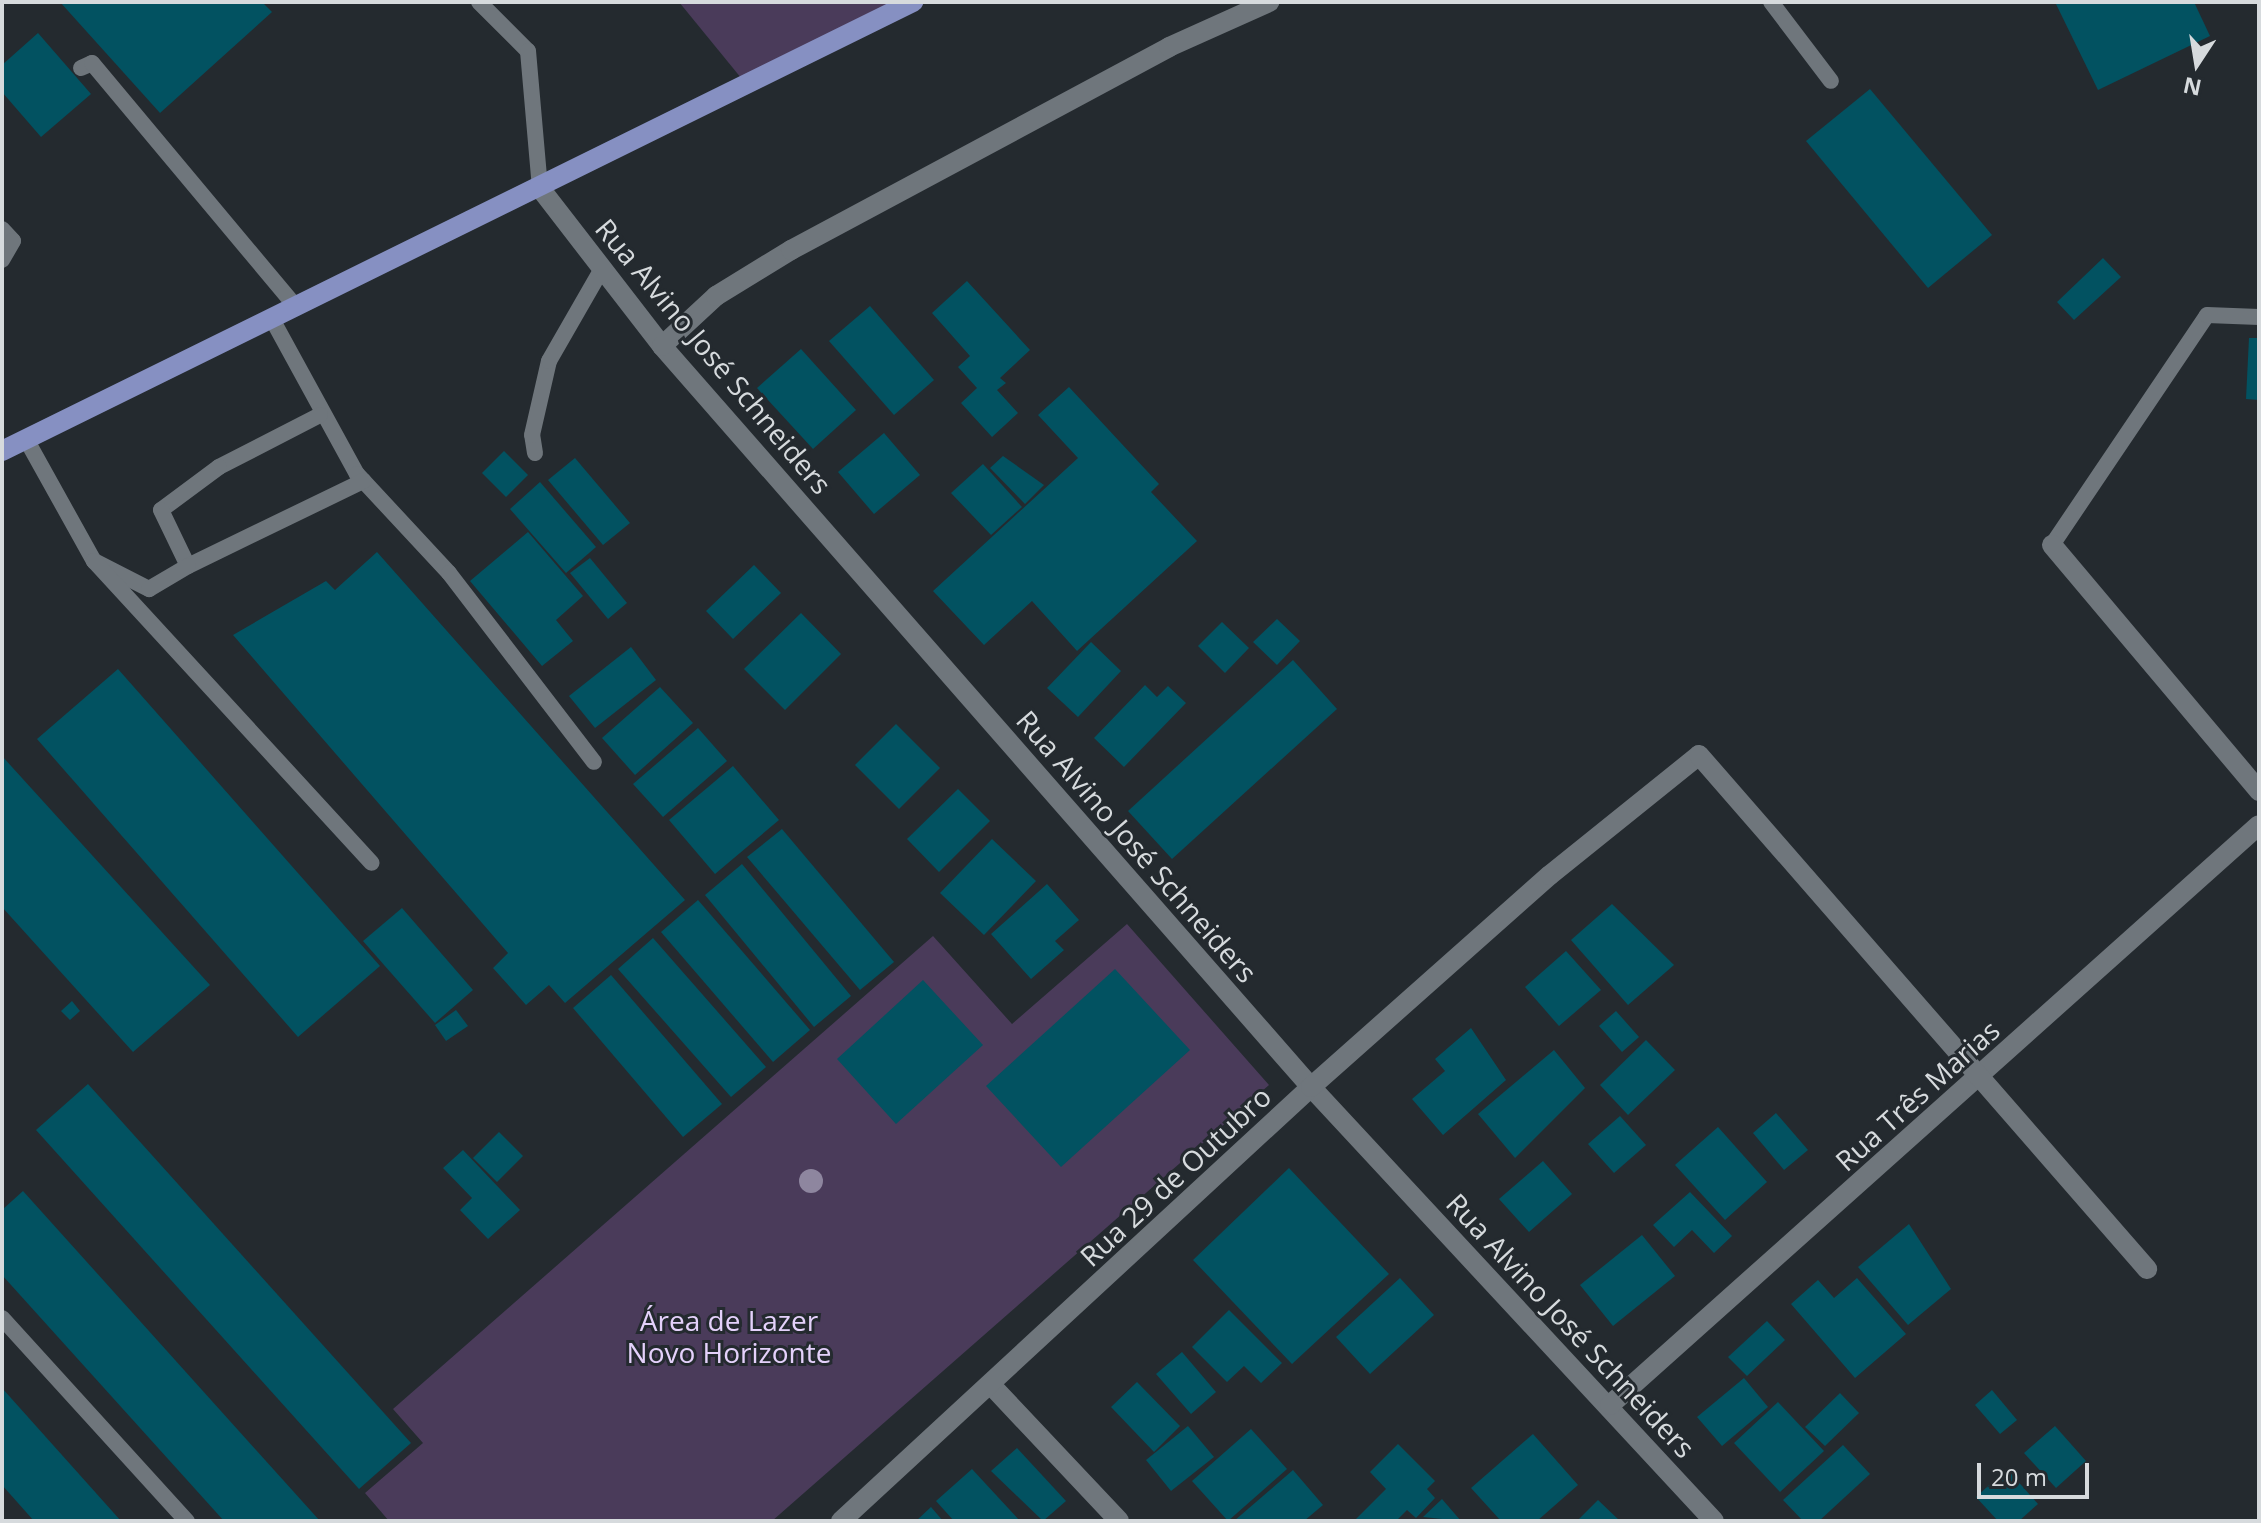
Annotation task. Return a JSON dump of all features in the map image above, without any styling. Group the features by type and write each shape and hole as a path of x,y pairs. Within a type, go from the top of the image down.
{"main road":[{"path":"2,451 913,2"}],"street":[{"path":"662,346 716,296 791,250 1169,47 1269,2"},
{"name":"Rua Alvino José Schneiders","path":"540,188 662,346 1311,1087 1610,1405 1714,1521"},
{"path":"2052,545 2259,791"},
{"name":"Rua 29 de Outubro","path":"841,1521 992,1386 1311,1087 1550,875 1699,755 1982,1074"},
{"name":"Rua Três Marias","path":"1610,1405 2259,825"},
{"path":"1982,1074 2147,1269"},
{"path":"992,1386 1119,1521"}],"lane":[{"path":"479,2 528,51 540,188"},
{"path":"1771,2 1831,81"},
{"path":"81,68 92,63 296,307"},
{"path":"2,229 13,241 2,260"},
{"path":"535,453 532,435 549,361 602,269"},
{"path":"2052,545 2207,315 2259,317"},
{"path":"272,319 320,415 363,481 449,573 594,762"},
{"path":"188,566 161,510 219,467 320,415"},
{"path":"26,439 94,561 372,863"},
{"path":"94,561 149,589 188,566 363,481"},
{"path":"2,1318 187,1521"}],"green space":[{"path":"679,2 913,2 746,84"},
{"name":"Área de Lazer Novo Horizonte","path":"1127,924 1269,1085 772,1521 389,1521 365,1493 423,1443 393,1409 933,936 1012,1024"}],"building":[{"path":"60,2 262,2 272,12 160,113"},
{"path":"2055,2 2194,2 2210,36 2098,90"},
{"path":"38,33 91,94 41,137 2,92 2,65"},
{"path":"1870,89 1992,235 1928,288 1806,141"},
{"path":"2103,258 2121,277 2074,320 2057,302"},
{"path":"967,281 1030,350 1000,378 1006,383 997,390 1018,413 992,437 961,403 977,388 958,367 970,356 932,313"},
{"path":"870,306 934,380 894,415 829,341"},
{"path":"2249,338 2259,338 2259,400 2246,399"},
{"path":"801,349 856,410 813,449 757,388"},
{"path":"1069,387 1159,484 1151,492 1197,541 1077,651 1032,601 984,645 933,591 1078,458 1038,415"},
{"path":"884,433 920,475 874,514 838,472"},
{"path":"504,451 528,475 506,497 482,473"},
{"path":"1003,456 1044,485 1025,504 990,468"},
{"path":"575,458 630,523 603,545 548,480"},
{"path":"983,464 1022,507 991,535 951,493"},
{"path":"540,482 596,547 566,573 510,509"},
{"path":"528,532 583,596 556,620 573,641 542,666 470,581"},
{"path":"377,552 685,900 565,1003 549,985 526,1005 493,968 508,953 233,635 326,581 335,590"},
{"path":"590,558 627,603 608,619 570,573"},
{"path":"754,565 781,593 733,639 706,611"},
{"path":"801,613 841,654 785,710 744,669"},
{"path":"1277,619 1300,641 1277,665 1253,642"},
{"path":"1222,622 1249,648 1225,673 1198,646"},
{"path":"1091,642 1121,671 1078,717 1047,688"},
{"path":"631,647 656,680 595,728 569,696"},
{"path":"1293,660 1337,709 1172,859 1128,811"},
{"path":"118,669 380,966 298,1037 37,739"},
{"path":"1145,685 1157,697 1168,686 1186,703 1124,767 1094,738"},
{"path":"660,687 693,723 635,775 602,738"},
{"path":"896,724 940,768 899,809 855,765"},
{"path":"698,728 727,761 663,817 633,784"},
{"path":"2,756 210,985 133,1052 2,907"},
{"path":"733,766 779,820 715,874 669,820"},
{"path":"958,789 990,821 939,872 907,839"},
{"path":"782,829 894,962 860,990 747,857"},
{"path":"992,839 1036,881 984,935 940,893"},
{"path":"742,864 851,996 814,1027 705,895"},
{"path":"1047,884 1079,920 1055,941 1064,950 1031,979 991,934"},
{"path":"698,900 810,1030 773,1062 661,932"},
{"path":"1612,904 1674,965 1628,1005 1571,940"},
{"path":"402,908 473,990 435,1023 363,941"},
{"path":"653,938 766,1067 731,1097 618,969"},
{"path":"1566,951 1601,990 1559,1026 1525,987"},
{"path":"1115,969 1190,1050 1061,1167 986,1086"},
{"path":"611,975 722,1104 683,1137 573,1008"},
{"path":"923,980 983,1045 896,1124 837,1059"},
{"path":"72,1001 80,1011 70,1020 61,1011"},
{"path":"456,1010 468,1026 446,1041 435,1025"},
{"path":"1616,1011 1639,1037 1622,1052 1599,1026"},
{"path":"1471,1028 1506,1080 1443,1135 1412,1099 1445,1071 1435,1059"},
{"path":"1646,1040 1675,1070 1628,1115 1600,1085"},
{"path":"1554,1050 1585,1088 1515,1158 1478,1114"},
{"path":"88,1084 411,1443 359,1489 36,1130"},
{"path":"1776,1113 1808,1150 1784,1170 1753,1133"},
{"path":"1620,1116 1646,1145 1614,1173 1588,1144"},
{"path":"1718,1127 1767,1182 1725,1220 1675,1165"},
{"path":"499,1132 523,1156 497,1182 473,1158"},
{"path":"463,1150 520,1210 488,1239 460,1210 472,1198 443,1168"},
{"path":"1543,1161 1572,1194 1529,1232 1499,1199"},
{"path":"1289,1168 1389,1274 1292,1364 1193,1260"},
{"path":"23,1191 320,1521 224,1521 2,1275 2,1210"},
{"path":"1690,1192 1732,1236 1714,1253 1692,1230 1674,1247 1653,1225"},
{"path":"1909,1224 1951,1289 1908,1325 1858,1267"},
{"path":"1642,1235 1675,1276 1613,1326 1580,1285"},
{"path":"1400,1278 1434,1315 1370,1374 1336,1337"},
{"path":"1857,1278 1906,1334 1855,1378 1791,1304 1818,1280 1834,1298"},
{"path":"1229,1310 1282,1363 1261,1383 1244,1366 1227,1382 1192,1347"},
{"path":"1767,1321 1785,1340 1747,1376 1728,1357"},
{"path":"1182,1352 1216,1392 1191,1414 1156,1374"},
{"path":"1744,1378 1768,1407 1722,1446 1697,1417"},
{"path":"1137,1382 1180,1426 1154,1452 1111,1407"},
{"path":"2,1388 121,1521 34,1521 2,1485"},
{"path":"1992,1390 2017,1420 2000,1434 1975,1405"},
{"path":"1840,1393 1859,1413 1825,1446 1805,1427"},
{"path":"1778,1402 1824,1451 1780,1492 1734,1443"},
{"path":"1188,1426 1214,1457 1171,1491 1146,1460"},
{"path":"2055,1426 2086,1461 2056,1488 2024,1453"},
{"path":"1251,1429 1287,1469 1228,1521 1192,1481"},
{"path":"1533,1434 1578,1485 1537,1521 1501,1521 1471,1488"},
{"path":"1398,1444 1435,1481 1427,1489 1435,1498 1416,1518 1407,1510 1396,1521 1354,1521 1386,1489 1370,1472"},
{"path":"1843,1445 1870,1474 1819,1521 1803,1521 1783,1500"},
{"path":"1017,1448 1066,1501 1043,1521 991,1471"},
{"path":"972,1469 1020,1521 954,1521 936,1501"},
{"path":"2007,1469 2038,1504 2019,1521 1998,1521 1976,1497"},
{"path":"1293,1470 1323,1505 1304,1521 1234,1521"},
{"path":"1442,1499 1461,1521 1423,1517"},
{"path":"1598,1500 1620,1521 1577,1521"},
{"path":"931,1507 943,1521 916,1521"}]}
